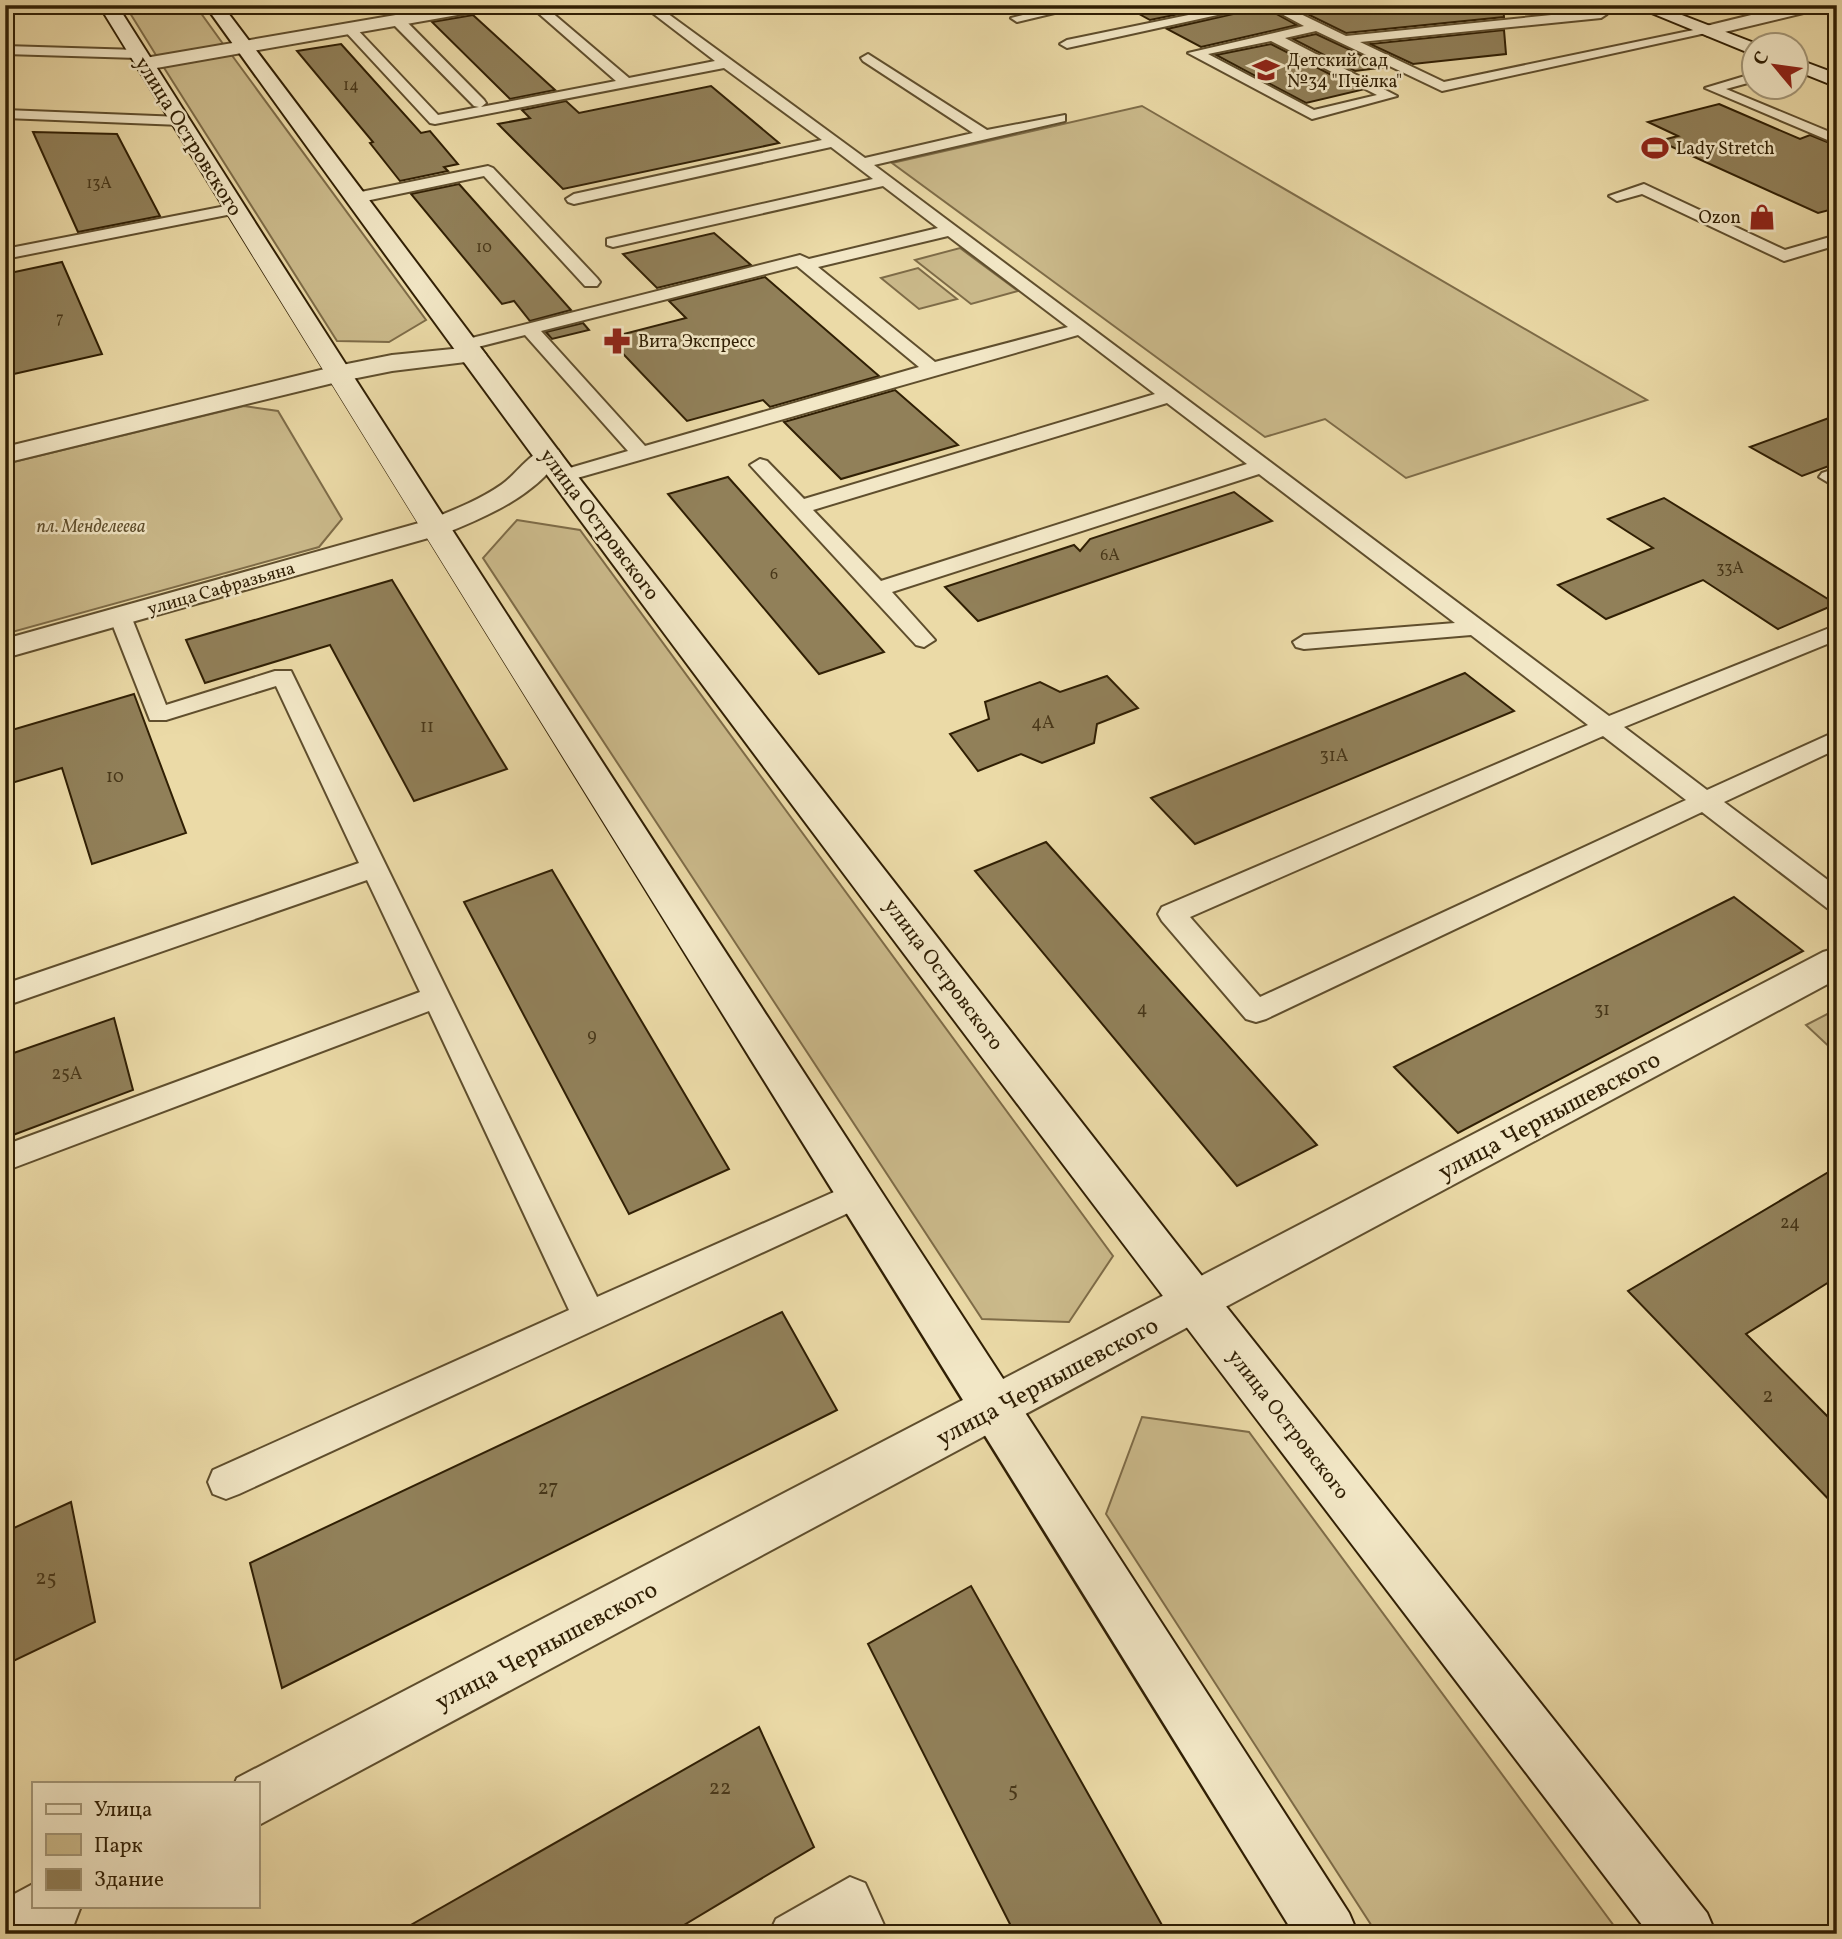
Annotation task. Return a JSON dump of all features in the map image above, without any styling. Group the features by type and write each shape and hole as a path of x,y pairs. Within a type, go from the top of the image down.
{"main road":[{"name":"улица Островского","path":"107,5 131,48 181,121 337,374 997,1407 1328,1934"},
{"name":"улица Островского","path":"213,5 556,466 1196,1303 1686,1934"},
{"path":"1640,5 1741,44"},
{"path":"1708,31 1814,5"},
{"path":"131,48 245,47 475,6"},
{"path":"1811,71 1837,81"},
{"path":"5,454 337,374 469,350"},
{"name":"улица Сафразьяна","path":"5,649 436,527 484,508 556,466"},
{"name":"улица Чернышевского","path":"259,1797 1837,962"},
{"path":"5,1931 48,1908"}],"lane":[{"path":"535,5 627,83"},
{"path":"648,5 951,230 1837,901"},
{"path":"1017,18 1083,5"},
{"path":"1067,44 1257,5"},
{"path":"1271,5 1442,87 1708,31"},
{"path":"1345,40 1601,14"},
{"path":"397,20 479,103"},
{"path":"1273,37 1390,96 1311,115 1195,53 1318,27"},
{"path":"348,28 435,120 727,64"},
{"path":"5,50 131,48"},
{"path":"868,58 985,135"},
{"path":"1741,81 1712,88 1741,100"},
{"path":"1746,102 1837,140"},
{"path":"5,114 181,121"},
{"path":"862,163 1060,118"},
{"path":"573,199 834,142"},
{"path":"356,198 488,171 591,282"},
{"path":"613,242 885,181"},
{"path":"1618,196 1644,189 1784,256 1837,240"},
{"path":"5,254 236,209"},
{"path":"805,265 951,230"},
{"path":"469,350 529,329 800,260 932,369"},
{"path":"529,329 641,454"},
{"path":"556,466 641,454 932,369 1082,330"},
{"path":"800,507 1170,396"},
{"path":"760,465 924,640"},
{"path":"877,590 1262,466"},
{"path":"120,616 158,715 283,676 589,1317"},
{"path":"1304,642 1476,628"},
{"path":"1837,632 1606,726 1172,914 1256,1011 1837,739"},
{"path":"5,995 374,867"},
{"path":"5,1158 436,997"},
{"path":"226,1482 861,1193"},
{"path":"791,1934 850,1898 866,1934"}],"green space":[{"path":"125,5 195,5 226,48 159,60"},
{"path":"228,50 426,320 389,342 337,341 161,63"},
{"path":"1142,106 1647,400 1406,478 1325,419 1265,437 892,163"},
{"path":"960,248 1018,291 971,304 915,260"},
{"path":"918,268 957,299 919,309 881,278"},
{"name":"пл. Менделеева","path":"244,406 278,411 342,519 319,547 5,634 5,464"},
{"path":"517,520 580,530 1113,1256 1069,1322 982,1319 483,558"},
{"path":"1837,1009 1837,1054 1806,1025"},
{"path":"1142,1417 1249,1432 1620,1934 1377,1934 1106,1514"}],"building":[{"path":"1123,5 1223,5 1150,20"},
{"path":"1289,5 1503,5 1504,17 1346,33"},
{"path":"1264,7 1297,25 1201,47 1167,29"},
{"path":"473,15 555,90 510,99 432,22"},
{"path":"1504,30 1506,54 1413,64 1370,44"},
{"path":"1316,34 1387,67 1355,71 1293,39"},
{"path":"341,44 421,133 430,131 458,164 444,167 448,171 400,181 370,143 373,142 297,51"},
{"path":"1271,44 1361,90 1306,103 1216,55"},
{"path":"711,86 779,143 563,189 498,124 530,118 522,110 566,101 579,113"},
{"path":"1719,104 1800,139 1810,135 1837,146 1837,208 1818,213 1659,141 1678,136 1648,122"},
{"path":"33,132 117,134 160,216 78,232"},
{"path":"459,184 571,310 530,321 514,301 502,304 411,194"},
{"path":"714,233 751,265 657,288 623,254"},
{"path":"62,262 102,354 5,376 5,274"},
{"path":"765,277 879,376 770,407 763,400 687,421 608,338 686,318 669,301"},
{"path":"583,323 589,330 552,339 546,332"},
{"path":"895,390 958,445 841,479 784,422"},
{"path":"1837,415 1837,463 1802,476 1750,447"},
{"path":"728,477 884,652 819,674 668,494"},
{"path":"1234,492 1272,521 978,621 945,587 1074,545 1080,551 1090,539"},
{"path":"1664,498 1836,604 1778,629 1703,580 1606,619 1558,585 1653,548 1608,519"},
{"path":"392,580 507,769 414,801 330,645 205,683 186,640"},
{"path":"1465,673 1514,711 1195,844 1151,798"},
{"path":"1107,676 1138,708 1097,724 1094,743 1042,763 1021,754 978,771 950,734 989,719 985,702 1040,682 1060,692"},
{"path":"134,694 186,833 92,864 62,768 5,785 5,732"},
{"path":"1046,842 1317,1145 1237,1186 975,871"},
{"path":"552,870 729,1169 629,1214 464,902"},
{"path":"1734,897 1803,951 1458,1133 1394,1067"},
{"path":"114,1018 133,1090 5,1138 5,1056"},
{"path":"1837,1167 1837,1277 1746,1334 1837,1426 1837,1508 1628,1291"},
{"path":"782,1312 837,1410 282,1688 250,1563"},
{"path":"71,1502 95,1622 5,1665 5,1532"},
{"path":"971,1586 1167,1934 1015,1934 868,1644"},
{"path":"759,1727 814,1847 669,1934 395,1934"}],"place":[{"name":"Детский сад №34 \"Пчёлка\"","path":"1266,70"},
{"name":"Lady Stretch","path":"1655,148"},
{"name":"Ozon","path":"1762,217"},
{"name":"Вита Экспресс","path":"617,341"}]}
